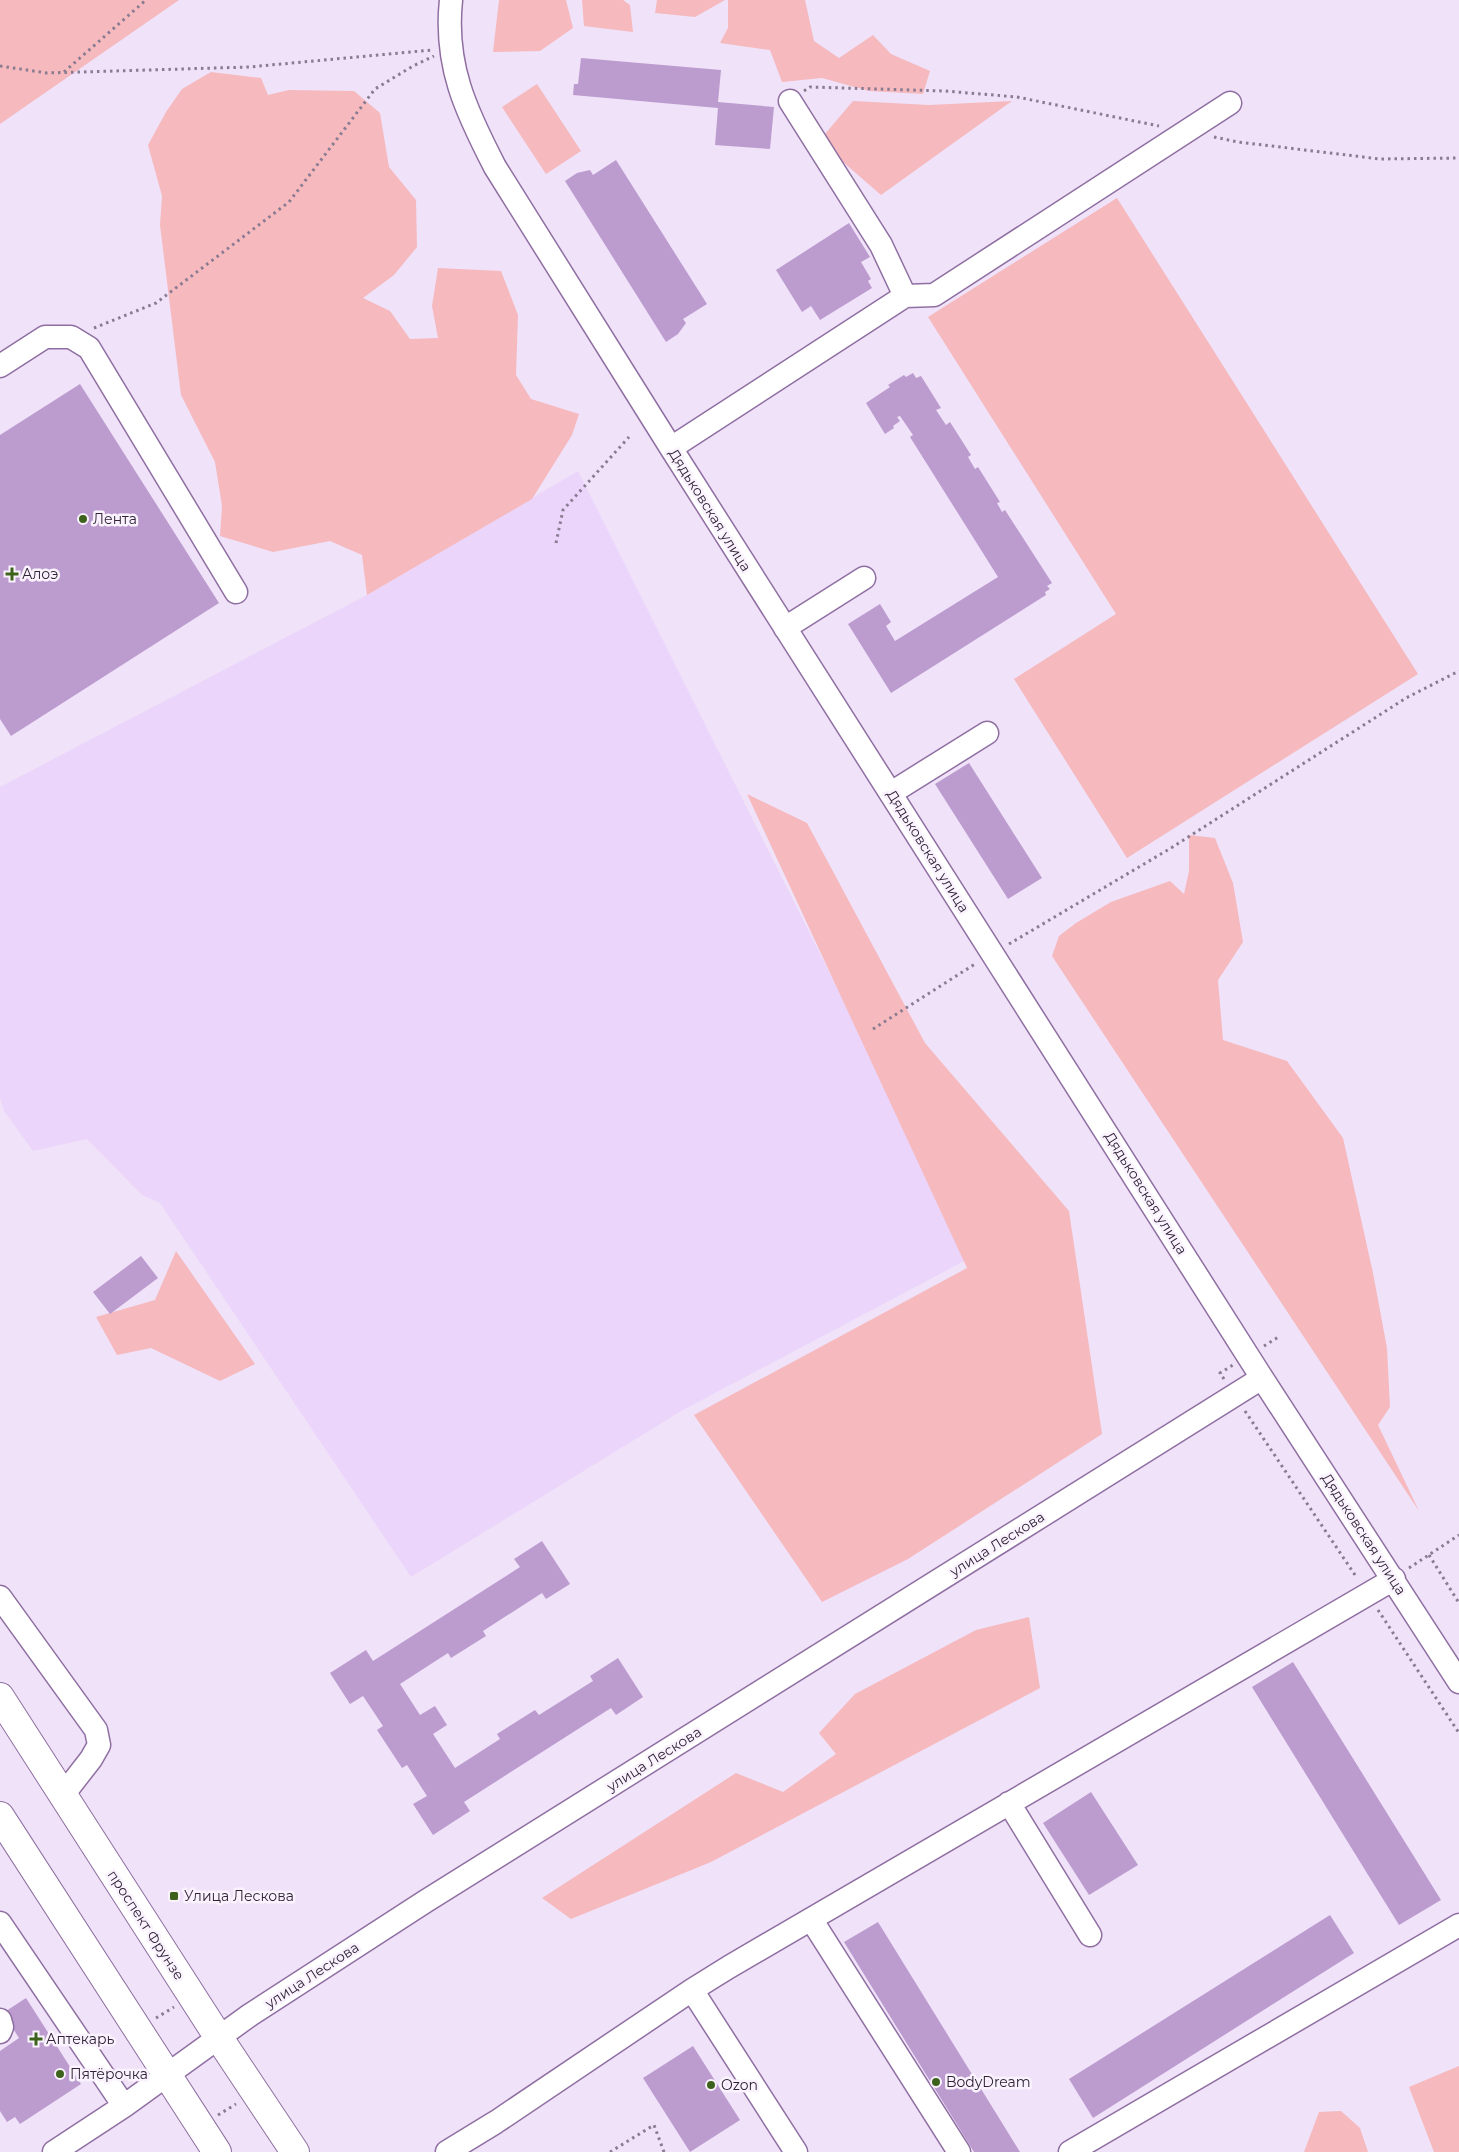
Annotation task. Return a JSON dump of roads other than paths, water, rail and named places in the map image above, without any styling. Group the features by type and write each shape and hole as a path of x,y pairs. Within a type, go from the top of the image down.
{"main road":[{"name":"проспект Фрунзе","path":"0,1697 219,2038 295,2152"},
{"path":"1,1820 217,2152"}],"street":[{"name":"Дядьковская улица","path":"451,0 450,48 458,85 474,125 495,167 785,628 1262,1378 1459,1682"},
{"path":"790,101 881,245 905,296"},
{"path":"671,448 905,296 934,295 1230,103"},
{"path":"0,366 46,337 71,337 89,348 236,592"},
{"path":"785,628 864,578"},
{"path":"891,793 987,733"},
{"name":"улица Лескова","path":"54,2152 167,2076 250,2015 426,1901 1262,1378"},
{"path":"447,2152 496,2122 692,1990 1394,1579"},
{"path":"0,1597 96,1730 99,1745 91,1759 63,1795"},
{"path":"1009,1804 1090,1935"},
{"path":"811,1919 959,2152"},
{"path":"0,1923 124,2106"},
{"path":"1070,2152 1459,1925"},
{"path":"692,1990 796,2152"},
{"path":"0,2020 2,2026 0,2032"}],"place":[{"name":"Лента","path":"83,519"},
{"name":"Алоэ","path":"12,574"},
{"name":"Улица Лескова","path":"174,1896"},
{"name":"Аптекарь","path":"36,2039"},
{"name":"Пятёрочка","path":"60,2074"},
{"name":"BodyDream","path":"936,2082"},
{"name":"Ozon","path":"711,2085"}]}
